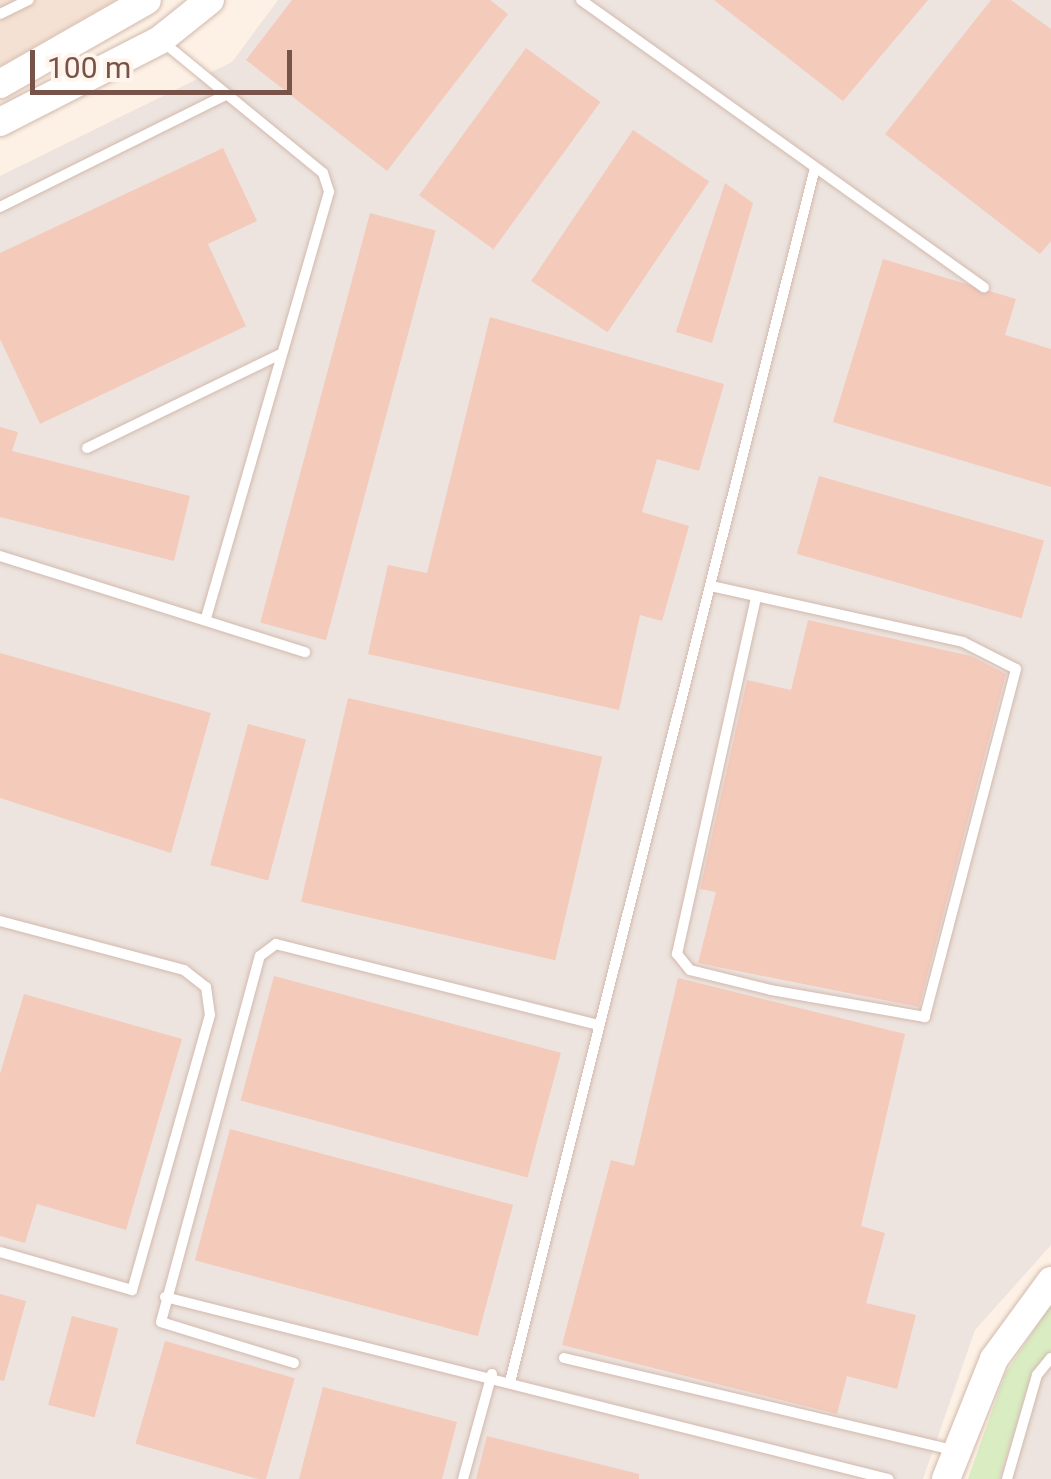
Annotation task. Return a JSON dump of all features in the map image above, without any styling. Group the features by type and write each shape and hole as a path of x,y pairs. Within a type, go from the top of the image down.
{"main road":[{"path":"0,84 148,0"},
{"path":"0,122 160,40 210,0"},
{"path":"946,1479 954,1450 994,1359 1051,1281"},
{"path":"964,1479 1006,1367 1051,1303"}],"lane":[{"path":"0,14 30,0"},
{"path":"582,0 814,172 984,287"},
{"path":"160,40 328,185 207,616"},
{"path":"0,206 226,96"},
{"path":"512,1378 814,172"},
{"path":"88,448 281,354"},
{"path":"0,556 207,616 305,652"},
{"path":"711,586 963,642 1016,669 926,1017 770,990 690,970 677,954 756,598"},
{"path":"0,920 184,970 206,988 210,1015 132,1290 0,1252"},
{"path":"294,1363 171,1332 162,1322 165,1297 250,974 276,944 599,1025"},
{"path":"165,1297 512,1378 888,1479"},
{"path":"564,1358 954,1450"},
{"path":"1007,1479 1037,1376 1051,1358"},
{"path":"463,1479 492,1374"}],"shaded area":[{"path":"0,0 116,0 0,66"},
{"path":"278,0 1051,0 1051,1245 975,1330 923,1479 0,1479 0,176 232,62"},
{"path":"1051,1333 1051,1479 989,1479 1017,1383"}],"green space":[{"path":"1051,1304 1051,1351 1033,1370 999,1479 968,1479 1005,1374"}],"building":[{"path":"292,0 490,0 508,14 387,171 246,60"},
{"path":"714,0 928,0 843,101"},
{"path":"991,0 1011,0 1051,29 1051,241 1040,254 885,134"},
{"path":"526,48 600,102 493,249 419,195"},
{"path":"633,130 709,181 607,332 531,281"},
{"path":"223,148 257,221 208,244 246,326 40,424 0,339 0,253"},
{"path":"725,183 753,203 712,343 676,332"},
{"path":"370,213 436,231 326,640 260,623"},
{"path":"883,259 1016,299 1005,335 1051,349 1051,487 833,422"},
{"path":"490,317 724,384 699,471 657,459 642,512 689,526 662,621 640,615 619,710 368,654 388,565 427,573"},
{"path":"0,427 18,432 12,451 190,496 174,561 0,517"},
{"path":"819,476 1044,540 1022,618 797,554"},
{"path":"808,620 971,656 1006,674 919,1007 698,963 716,892 700,889 747,680 791,690"},
{"path":"0,653 211,713 171,853 0,798"},
{"path":"348,698 602,757 555,960 301,902"},
{"path":"248,724 306,740 268,881 210,865"},
{"path":"274,976 561,1053 527,1177 241,1101"},
{"path":"678,978 905,1034 861,1226 885,1233 866,1303 916,1315 897,1389 847,1376 837,1414 562,1345 611,1160 634,1166"},
{"path":"24,994 182,1039 126,1230 37,1204 25,1243 0,1236 0,1074"},
{"path":"230,1129 513,1205 478,1336 195,1260"},
{"path":"0,1294 26,1301 4,1381 0,1380"},
{"path":"72,1316 118,1328 95,1417 48,1405"},
{"path":"165,1341 295,1378 266,1479 136,1444"},
{"path":"323,1387 457,1422 442,1479 299,1479"},
{"path":"487,1436 639,1474 639,1479 476,1479"}]}
